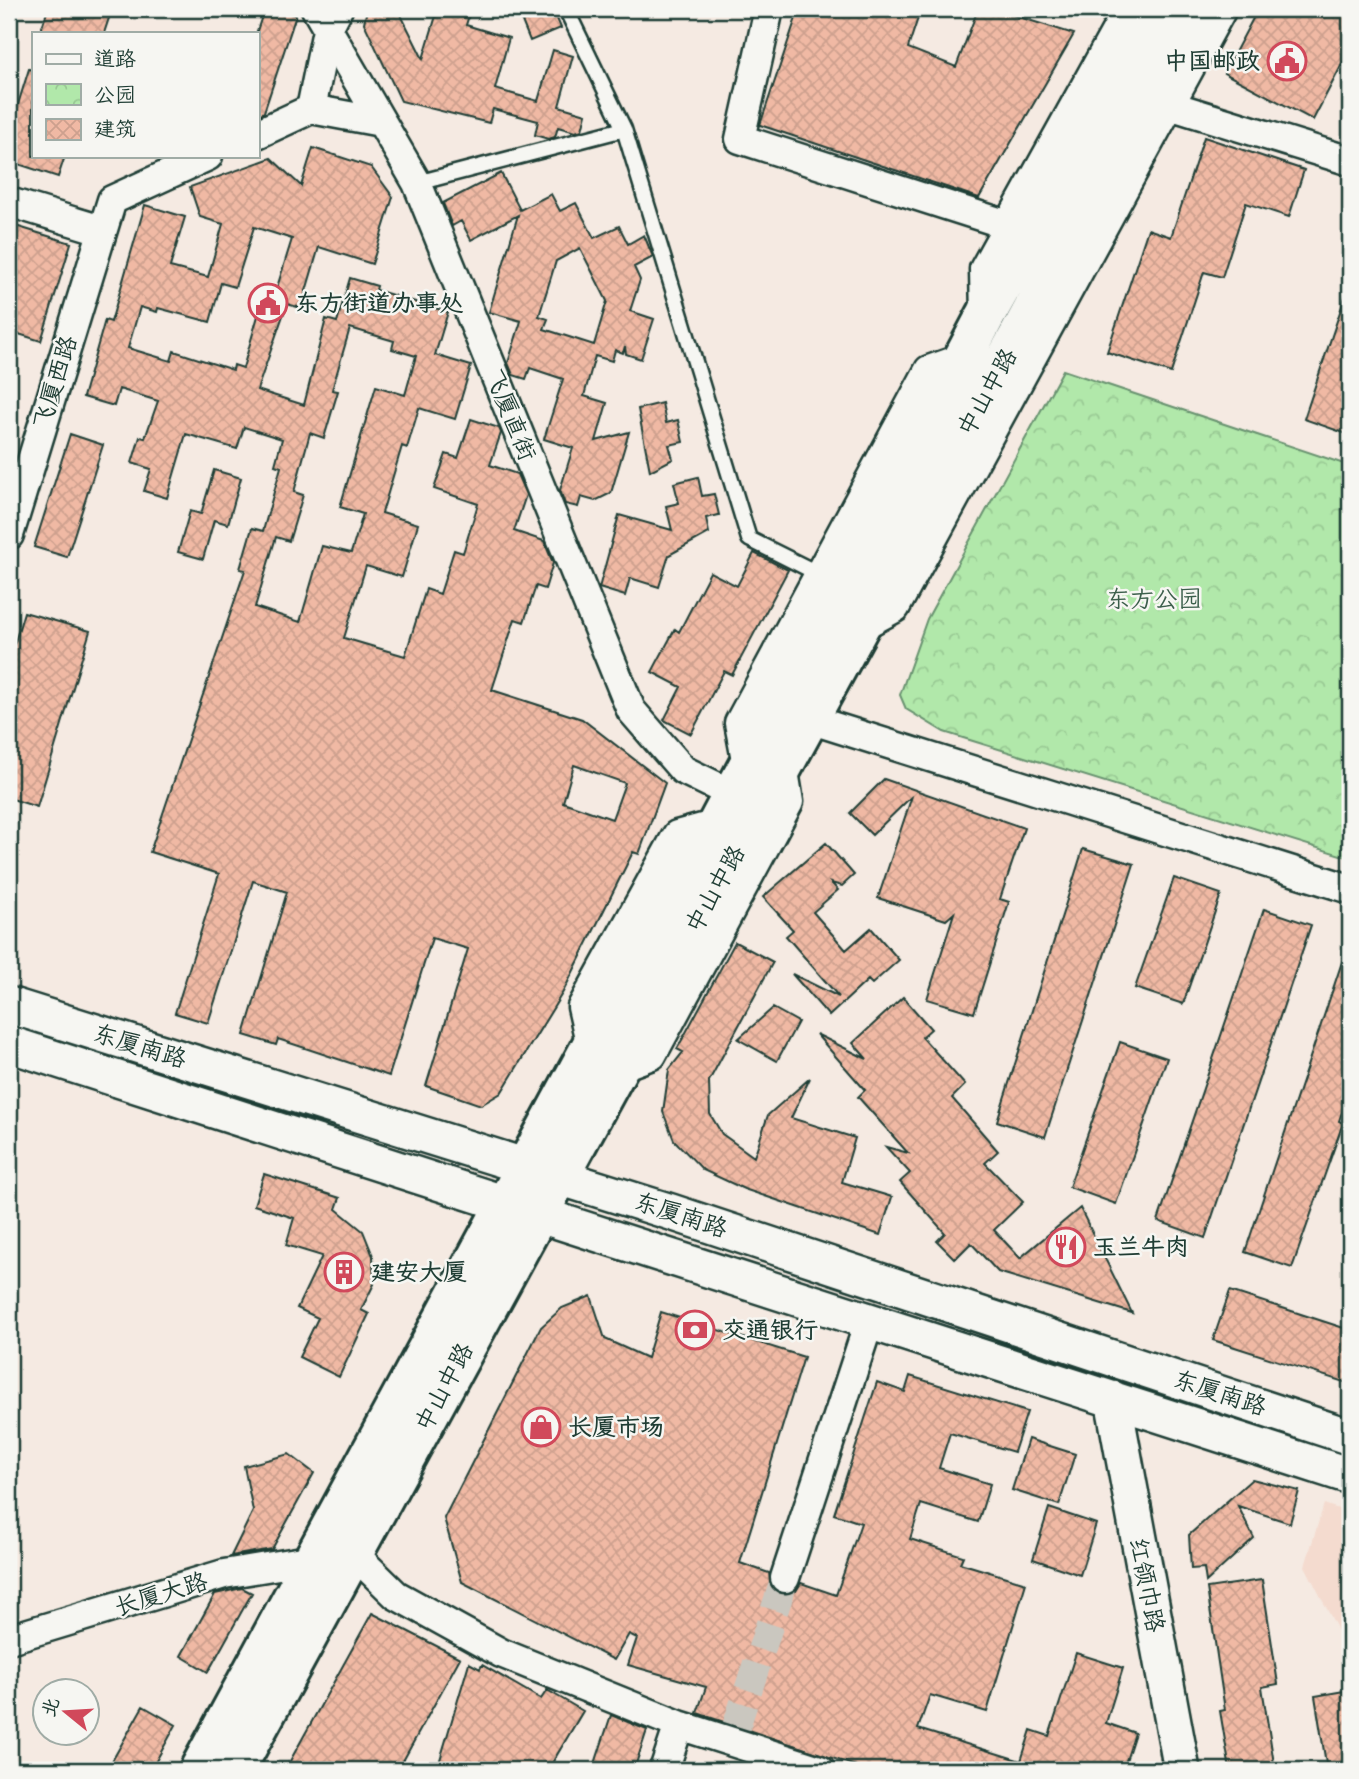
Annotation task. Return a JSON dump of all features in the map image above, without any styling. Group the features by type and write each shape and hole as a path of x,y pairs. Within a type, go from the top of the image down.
{"main road":[{"name":"中山中路","path":"199,1770 315,1559 543,1172 745,787 1117,54 1157,9"},
{"name":"中山中路","path":"604,1057 745,787 808,719 1197,9"},
{"name":"中山中路","path":"235,1770 354,1554 522,1210"}],"street":[{"path":"769,9 740,139 1007,225"},
{"path":"985,317 984,269 1007,225 1117,54 1129,9"},
{"path":"858,628 895,608 1222,9"},
{"path":"311,109 327,16"},
{"name":"飞厦直街","path":"327,16 417,183 631,710 683,770 745,787"},
{"path":"1169,105 1350,162"},
{"path":"259,133 311,109 382,122"},
{"path":"1133,125 1136,166"},
{"name":"飞厦西路","path":"9,535 112,200 204,158"},
{"path":"9,202 101,230"},
{"path":"1033,355 1034,306"},
{"path":"745,787 739,723 929,370 963,358"},
{"path":"808,719 1350,889"},
{"name":"东厦南路","path":"9,1005 543,1172 1350,1437"},
{"name":"东厦南路","path":"9,1044 870,1319 1350,1476"},
{"path":"785,1578 870,1319"},
{"name":"红领巾路","path":"1113,1399 1182,1770"},
{"path":"354,1554 397,1595 501,1653 679,1725 733,1736 819,1770"},
{"name":"长厦大路","path":"9,1639 224,1574 315,1559"},
{"path":"664,1770 679,1725"}],"lane":[{"path":"566,9 624,129 750,539 819,574"},
{"path":"417,183 624,129"}],"shaded area":[{"path":"1324,1504 1350,1513 1350,1654 1305,1566"}],"green space":[{"name":"东方公园","path":"1063,370 1350,466 1350,858 944,732 906,709 900,695 927,619"}],"building":[{"path":"48,9 112,9 104,32 40,32"},
{"path":"367,9 398,9 423,59 438,9 471,9 466,25 509,38 495,89 538,101 553,50 573,56 559,106 586,114 582,130 575,132 558,127 555,137 548,139 535,135 538,121 493,109 489,123 401,101 364,23"},
{"path":"517,9 553,9 561,28 530,41"},
{"path":"799,9 921,9 908,48 956,67 978,9 993,9 1074,34 979,198 760,125"},
{"name":"中国邮政","path":"1258,9 1350,9 1350,49 1313,120 1224,73"},
{"path":"282,11 296,15 264,112 259,115 257,31 262,16"},
{"path":"29,69 32,70 32,158 64,158 58,177 9,161 9,133"},
{"path":"1204,137 1304,170 1289,217 1246,203 1222,277 1204,272 1171,373 1107,352 1148,229 1171,237"},
{"path":"313,148 371,167 393,197 372,264 319,247 301,308 287,304 257,390 304,405 326,319 337,322 350,278 377,286 376,290 448,312 435,355 471,366 455,419 419,408 407,448 402,446 382,513 418,524 402,577 366,566 344,638 405,656 426,589 440,594 454,550 463,553 478,504 434,489 446,454 458,458 471,419 499,428 501,433 490,465 517,474 526,495 514,531 544,541 553,563 545,589 536,586 524,622 515,619 492,690 582,719 665,783 639,854 633,852 563,992 501,1093 481,1105 426,1086 468,949 432,938 389,1076 278,1039 276,1045 244,1035 287,892 253,881 208,1023 175,1013 219,874 150,852 245,570 240,569 252,528 263,531 281,467 275,465 282,439 244,427 237,449 186,434 167,498 144,491 151,469 132,463 140,437 145,438 158,401 119,389 114,406 83,397 105,320 111,322 145,205 185,217 170,267 208,277 223,224 200,217 190,187 271,158 301,186","holes":["254,227 292,239 274,297 264,295 243,368 234,365 233,370 174,351 171,361 128,348 140,307 157,312 158,308 210,322 221,283 235,287","350,328 394,341 392,349 416,356 405,395 376,386 340,507 363,514 351,553 322,546 300,622 255,607 276,537 289,541 303,495 294,492 310,433 324,438 338,391 332,390","574,765 625,783 612,819 563,802"]},
{"path":"501,173 520,210 551,194 560,211 576,203 594,238 619,226 628,244 644,235 653,257 634,267 640,280 630,311 654,319 641,359 626,354 625,346 623,353 615,350 612,361 595,356 584,396 607,403 596,441 629,432 611,493 595,501 581,497 578,507 565,504 560,490 573,448 544,439 563,379 530,368 526,379 513,375 508,363 521,321 489,312 518,215 471,240 461,221 452,226 443,203","holes":["580,248 607,301 594,345 544,329 548,319 539,316 556,261"]},
{"path":"9,224 71,243 41,341 9,331"},
{"path":"1347,291 1350,291 1350,435 1304,419"},
{"path":"662,403 666,423 678,420 683,442 669,445 673,459 650,471 638,409"},
{"path":"70,434 103,445 67,557 34,547"},
{"path":"214,470 241,478 228,524 214,520 203,559 178,552 190,511 201,514"},
{"path":"698,477 702,496 714,494 719,515 706,518 709,533 669,555 659,587 630,578 625,596 599,588 619,515 672,530 666,506 679,503 674,483"},
{"path":"754,553 788,570 732,675 724,671 691,734 664,720 681,687 652,672 675,629 679,632 710,572 737,586"},
{"path":"24,612 90,631 37,807 9,798 9,662"},
{"path":"884,779 1024,828 1000,899 1009,902 974,1013 927,999 954,913 946,920 878,898 912,796 872,835 850,813"},
{"path":"826,843 854,875 842,886 831,883 838,890 813,912 846,950 871,928 899,960 872,984 868,980 829,1016 792,974 839,997 786,936 793,930 763,897"},
{"path":"1083,849 1134,864 1045,1137 997,1121"},
{"path":"1174,878 1221,894 1183,1004 1135,988"},
{"path":"1264,909 1311,925 1205,1238 1158,1221"},
{"path":"735,942 773,962 709,1081 710,1114 722,1134 754,1157 768,1115 810,1078 791,1118 855,1138 842,1182 892,1197 880,1235 744,1189 703,1170 674,1140 663,1112 669,1070 683,1052 677,1049"},
{"path":"1347,947 1350,948 1350,1089 1339,1121 1343,1123 1292,1268 1245,1252"},
{"path":"903,997 931,1029 922,1037 965,1085 952,1098 998,1151 985,1163 1023,1202 994,1230 1020,1258 1080,1208 1132,1313 998,1272 971,1243 955,1259 937,1241 945,1233 900,1182 910,1173 886,1147 908,1153 858,1097 865,1090 816,1034 867,1059 853,1043"},
{"path":"773,1008 798,1022 777,1061 738,1039"},
{"path":"1120,1042 1167,1058 1116,1204 1069,1187"},
{"name":"建安大厦","path":"264,1174 340,1198 336,1209 363,1231 373,1256 374,1284 361,1310 369,1314 339,1377 299,1357 318,1318 297,1308 322,1256 286,1245 294,1218 254,1205"},
{"path":"1230,1291 1350,1330 1350,1384 1213,1340"},
{"path":"591,1296 605,1339 647,1358 661,1312 804,1357 740,1563 769,1573 772,1589 780,1594 796,1591 801,1583 836,1595 861,1523 834,1514 877,1382 905,1392 910,1376 1027,1412 1014,1452 950,1433 939,1468 990,1484 978,1522 921,1504 910,1539 963,1556 960,1563 1026,1583 987,1712 930,1695 918,1729 1021,1761 1031,1730 1049,1736 1076,1653 1123,1668 1106,1723 1135,1733 1123,1770 868,1770 697,1713 706,1687 628,1665 637,1638 629,1634 614,1660 462,1582 444,1518 541,1327 562,1308"},
{"path":"1028,1439 1075,1454 1059,1505 1012,1490"},
{"path":"289,1454 314,1473 272,1549 231,1556 253,1511 244,1466"},
{"path":"1252,1479 1299,1491 1290,1523 1238,1506 1254,1538 1206,1582 1204,1568 1191,1569 1189,1535"},
{"path":"1049,1508 1096,1524 1080,1575 1033,1559"},
{"path":"1262,1580 1278,1684 1262,1687 1275,1770 1230,1770 1220,1711 1225,1710 1207,1588"},
{"path":"242,1588 252,1593 208,1672 181,1656 215,1594"},
{"path":"372,1613 460,1658 398,1770 285,1770"},
{"path":"469,1663 480,1669 482,1665 541,1699 547,1690 583,1711 548,1770 437,1770"},
{"path":"1350,1690 1350,1770 1327,1770 1315,1696"},
{"path":"143,1706 176,1725 151,1770 107,1770"},
{"path":"611,1715 647,1730 634,1770 593,1770"}],"tunnel":[{"path":"735,1730 785,1578"}],"place":[{"name":"中国邮政","path":"1287,61"},
{"name":"东方街道办事处","path":"268,303"},
{"name":"玉兰牛肉","path":"1066,1247"},
{"name":"建安大厦","path":"344,1272"},
{"name":"交通银行","path":"695,1330"},
{"name":"长厦市场","path":"541,1427"}]}
